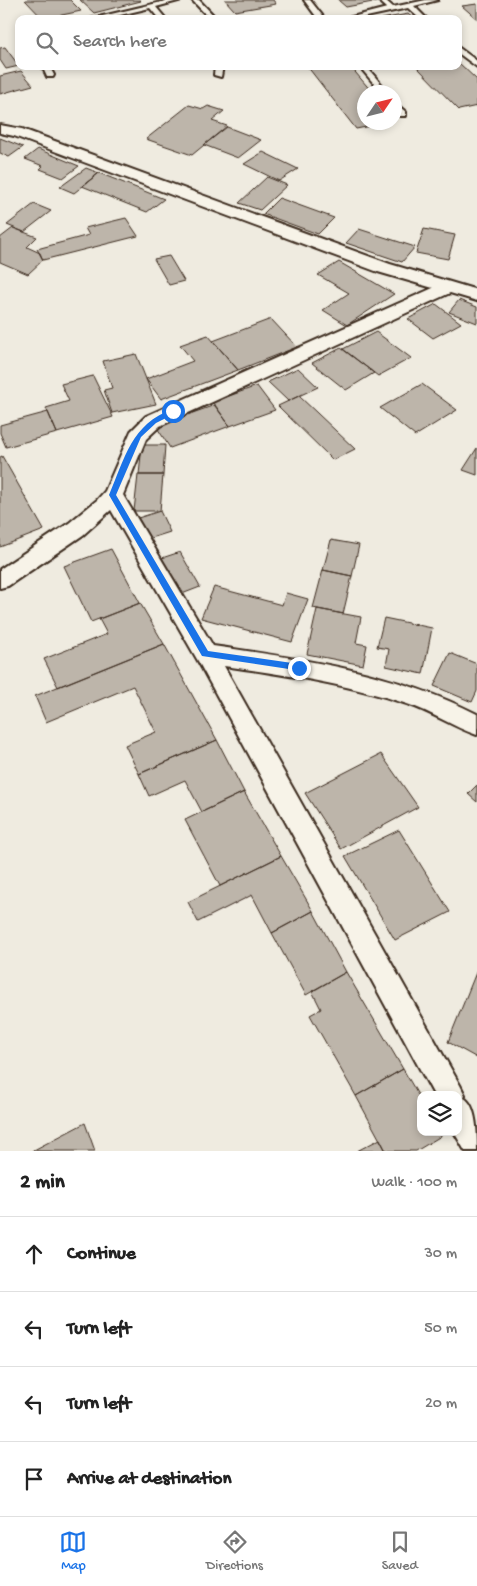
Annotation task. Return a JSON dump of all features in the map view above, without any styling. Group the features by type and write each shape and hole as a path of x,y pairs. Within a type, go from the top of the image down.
{"street":[{"path":"0,129 17,132 384,268 477,296"},
{"path":"0,580 76,529 112,495 138,436 153,421 448,288"},
{"path":"112,495 206,654 448,1091"},
{"path":"206,654 299,668 406,692 456,713 477,725"},
{"path":"462,1117 477,1144"}],"lane":[{"path":"110,15 180,0"},
{"path":"195,0 210,15"},
{"path":"307,0 319,15"},
{"path":"382,0 394,10"},
{"path":"368,15 436,0"},
{"path":"152,6 159,15"},
{"path":"410,6 420,15"},
{"path":"462,53 477,66"},
{"path":"48,70 50,75"},
{"path":"218,75 219,70"},
{"path":"366,70 379,85"}],"building":[{"path":"25,0 70,0 81,11 62,15 39,15"},
{"path":"80,0 140,0 141,1 94,13"},
{"path":"225,0 273,0 276,4 235,11"},
{"path":"338,0 378,0 378,1 346,7"},
{"path":"477,4 477,19 462,6"},
{"path":"5,47 15,61 15,67 6,69 0,60 0,48"},
{"path":"462,66 477,80 477,106 459,110 420,70 462,70"},
{"path":"310,70 353,70 366,85 357,85 357,129"},
{"path":"21,71 33,85 0,94 0,76"},
{"path":"189,105 203,109 208,106 224,111 212,121 227,126 192,155 146,139"},
{"path":"227,127 261,140 238,158 204,145"},
{"path":"0,138 23,147 9,157 0,153"},
{"path":"38,149 79,166 63,178 40,169 43,166 25,159"},
{"path":"263,152 298,169 279,181 244,164"},
{"path":"86,168 99,173 74,193 60,187"},
{"path":"99,173 164,199 147,212 82,186"},
{"path":"267,177 287,185 260,210 239,203"},
{"path":"279,198 334,218 318,234 263,214"},
{"path":"34,204 51,211 24,232 7,225"},
{"path":"126,218 138,236 43,260 37,249 89,235 85,228"},
{"path":"13,228 37,237 27,247 40,253 43,260 28,274 0,262 0,238"},
{"path":"359,229 415,247 402,262 346,243"},
{"path":"424,229 455,235 448,259 416,253"},
{"path":"169,256 184,281 169,285 154,259"},
{"path":"339,262 394,294 347,325 323,310 349,293 318,275"},
{"path":"459,300 477,307 477,323 449,312"},
{"path":"436,304 461,323 433,338 408,319"},
{"path":"271,319 297,347 238,370 213,341"},
{"path":"376,332 411,358 378,376 343,349"},
{"path":"208,335 238,370 161,399 146,379 193,361 180,345"},
{"path":"341,348 374,373 346,390 312,363"},
{"path":"136,354 156,404 112,413 104,390 112,388 103,361"},
{"path":"298,368 318,387 288,401 268,382"},
{"path":"93,376 113,417 57,433 46,408 69,401 61,384"},
{"path":"422,384 457,410 415,436 380,408"},
{"path":"257,386 275,410 230,426 212,402"},
{"path":"299,396 355,449 333,460 278,406"},
{"path":"215,405 230,426 170,448 156,426"},
{"path":"48,412 57,433 6,447 0,433 0,425"},
{"path":"142,445 165,445 163,475 139,475"},
{"path":"477,448 477,475 463,470"},
{"path":"2,456 44,530 0,547 0,457"},
{"path":"138,475 163,475 160,511 134,511"},
{"path":"160,511 170,532 148,539 138,518"},
{"path":"331,540 359,545 352,576 323,570"},
{"path":"111,549 140,603 91,622 64,566"},
{"path":"180,552 200,587 182,594 162,558"},
{"path":"323,570 352,576 343,614 313,608"},
{"path":"214,587 282,605 286,593 308,599 292,642 201,618"},
{"path":"140,603 164,644 58,687 44,659 107,634 99,619"},
{"path":"317,609 361,617 356,643 367,645 363,665 307,654"},
{"path":"384,618 432,628 423,674 386,666 389,649 377,647"},
{"path":"164,644 217,740 139,774 125,745 156,732 133,686 46,722 35,696"},
{"path":"450,653 477,664 477,691 472,702 434,686"},
{"path":"217,740 244,792 202,812 185,780 149,796 139,774"},
{"path":"381,754 418,807 341,849 305,793"},
{"path":"477,785 477,802 468,794"},
{"path":"244,792 281,856 220,886 185,820"},
{"path":"399,830 450,912 395,940 345,856"},
{"path":"281,856 313,911 272,933 252,895 198,922 188,902"},
{"path":"313,911 346,972 306,995 272,933"},
{"path":"477,970 477,1058 448,1042"},
{"path":"346,972 403,1069 356,1096 310,1015 321,1009 312,991"},
{"path":"403,1069 417,1093 417,1136 441,1136 416,1151 386,1151 356,1096"},
{"path":"85,1123 95,1151 32,1151"},
{"path":"380,1139 386,1151 357,1151"}],"route":[{"path":"173,411 153,421 138,436 112,495 206,654 299,668"}]}
